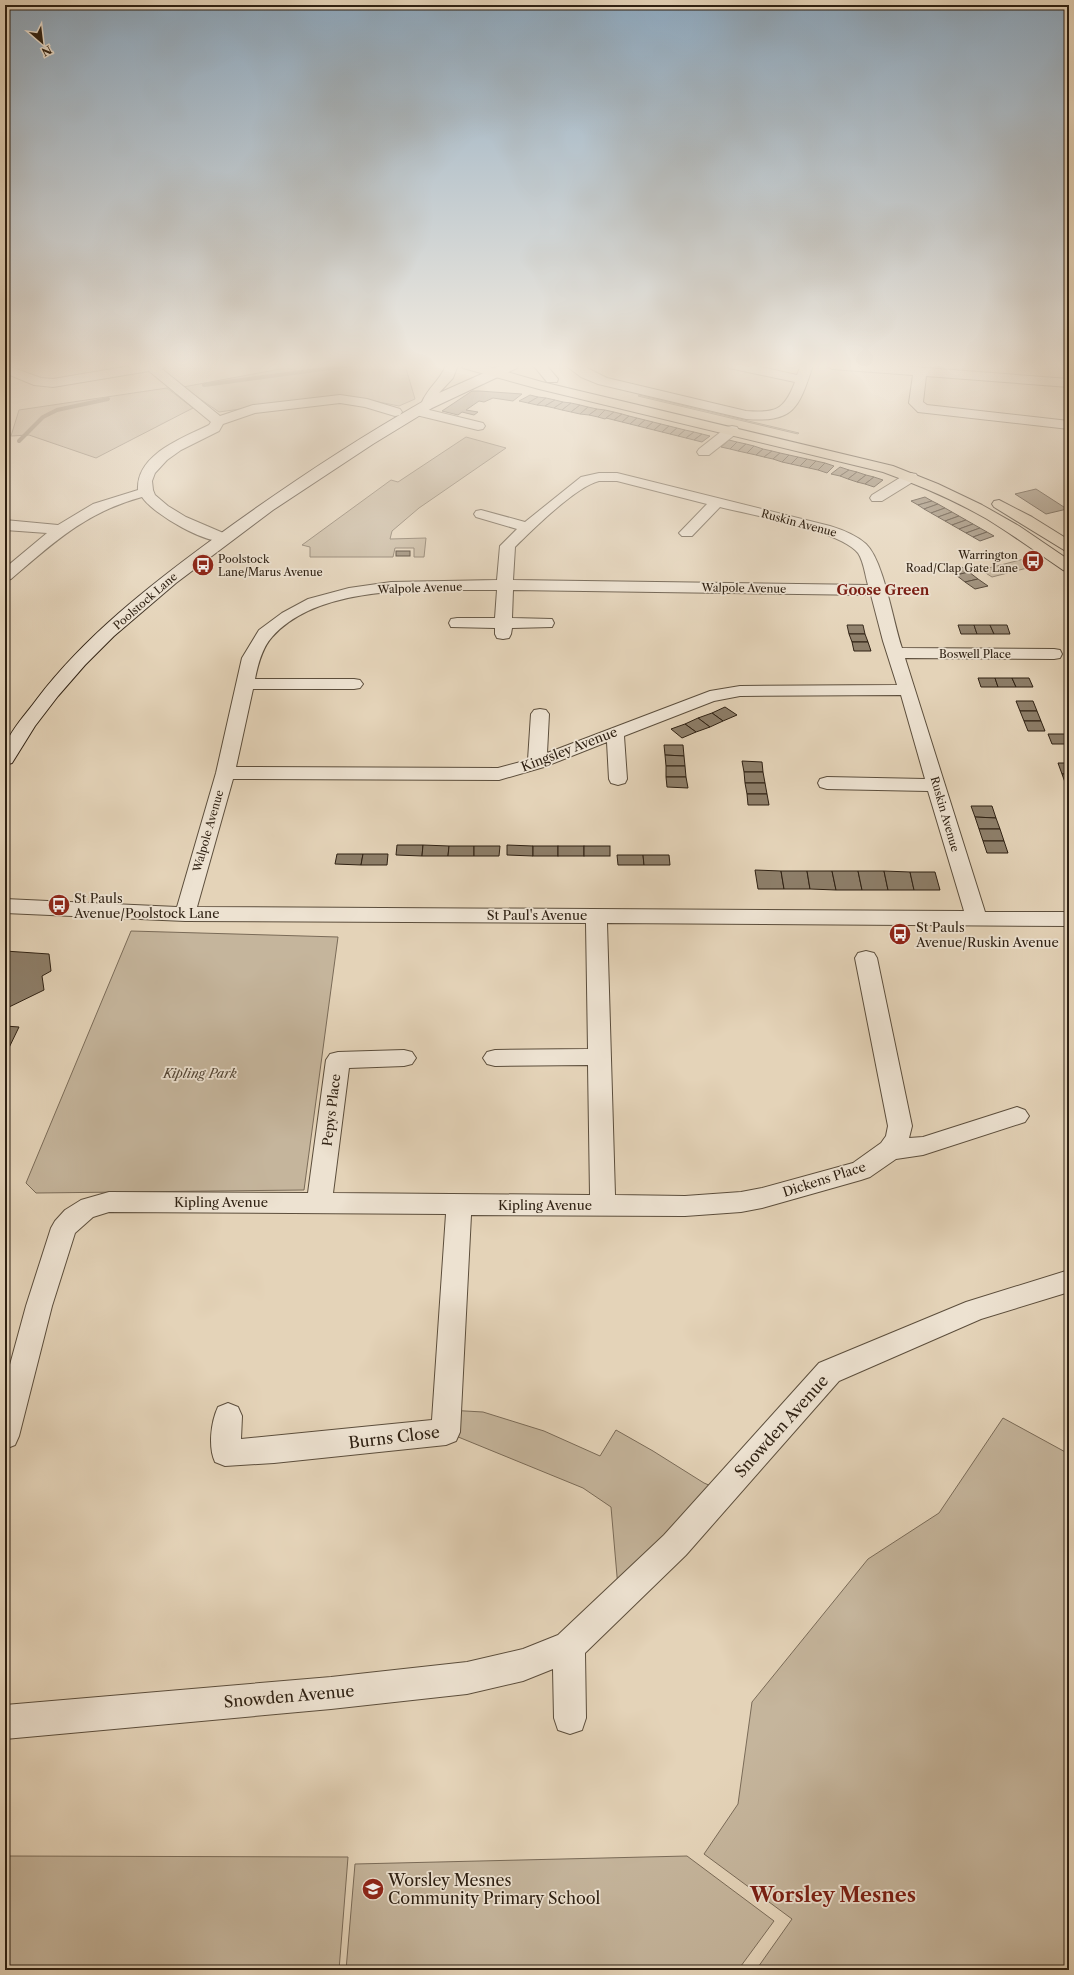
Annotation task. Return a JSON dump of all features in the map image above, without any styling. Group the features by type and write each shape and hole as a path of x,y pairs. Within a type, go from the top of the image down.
{"highway":[{"path":"844,457 911,477 939,488 1005,524 1069,566"},
{"path":"877,457 920,470 987,497 1069,547"}],"street":[{"path":"161,457 148,472 144,481 146,492 150,500 158,508 205,532 223,538"},
{"name":"Poolstock Lane","path":"5,759 16,740 43,701 80,660 144,601 182,569 223,538 312,475 341,457"},
{"name":"Ruskin Avenue","path":"503,628 506,550 527,527 586,480 599,477 617,478 825,529 849,539 867,555 895,653 908,690 976,918"},
{"path":"877,498 911,477"},
{"path":"5,576 61,530 84,514 124,497 146,492"},
{"path":"686,533 717,502"},
{"path":"481,514 527,527"},
{"path":"5,525 61,530"},
{"name":"Walpole Avenue","path":"185,914 210,819 225,773 251,658 265,634 288,616 314,602 391,587 505,585 878,590"},
{"path":"457,622 503,628 546,623"},
{"name":"Boswell Place","path":"895,653 1054,654"},
{"path":"245,684 354,684"},
{"name":"Kingsley Avenue","path":"225,773 499,774 537,764 615,732 710,696 740,691 908,690"},
{"path":"537,764 540,714"},
{"path":"615,732 618,779"},
{"path":"827,783 936,785"},
{"name":"St Paul's Avenue","path":"11,908 185,914 1069,919"},
{"path":"596,916 603,1206"},
{"name":"Dickens Place","path":"603,1206 685,1206 741,1202 762,1198 861,1170 890,1150 898,1137 900,1126 866,958"},
{"path":"496,1058 599,1057"},
{"name":"Pepys Place","path":"320,1203 338,1060 404,1058"},
{"path":"890,1150 923,1146 1017,1116"},
{"name":"Kipling Avenue","path":"5,1436 46,1284 64,1228 73,1217 96,1204 109,1202 603,1206"},
{"name":"Burns Close","path":"228,1416 225,1453 274,1450 446,1432 459,1205"},
{"name":"Snowden Avenue","path":"5,1722 332,1693 467,1678 523,1666 569,1646 675,1545 829,1372 975,1310 1069,1280"},
{"path":"569,1646 570,1718"}],"green space":[{"path":"436,457 493,457 419,508 392,531 390,539 426,538 424,557 414,557 414,548 395,548 393,557 310,557 310,547 302,545 391,480 398,482"},
{"path":"1024,559 1035,566 992,577 981,570"},
{"name":"Kipling Park","path":"131,931 338,937 304,1190 36,1193 26,1183"},
{"path":"448,1410 483,1412 544,1431 600,1456 616,1430 704,1483 723,1491 619,1599 611,1507 583,1488 446,1432"},
{"path":"1003,1418 1069,1454 1069,1970 756,1970 792,1919 704,1854 738,1804 752,1702 868,1559 939,1513"},
{"path":"5,1856 348,1857 339,1970 5,1970"},
{"path":"687,1856 774,1921 738,1970 346,1970 355,1864"}],"building":[{"path":"775,457 787,457 782,462 773,459"},
{"path":"787,457 798,457 791,464 782,462"},
{"path":"798,457 807,459 800,466 791,464"},
{"path":"807,459 816,461 809,468 800,466"},
{"path":"816,461 825,463 818,470 809,468"},
{"path":"825,463 834,466 827,473 818,470"},
{"path":"840,467 849,470 840,476 831,474"},
{"path":"849,470 857,472 848,479 840,476"},
{"path":"857,472 866,475 857,482 848,479"},
{"path":"866,475 874,477 865,484 857,482"},
{"path":"874,477 883,480 874,487 865,484"},
{"path":"1036,489 1067,509 1046,514 1015,494"},
{"path":"925,497 932,501 918,505 911,501"},
{"path":"932,501 938,504 924,509 918,505"},
{"path":"938,504 945,508 931,513 924,509"},
{"path":"945,508 952,512 938,517 931,513"},
{"path":"952,512 959,516 945,521 938,517"},
{"path":"959,516 966,520 952,525 945,521"},
{"path":"966,520 973,524 959,529 952,525"},
{"path":"973,524 980,528 966,533 959,529"},
{"path":"980,528 987,532 973,537 966,533"},
{"path":"987,532 994,536 980,541 973,537"},
{"path":"396,551 410,551 410,556 396,556"},
{"path":"959,565 969,572 956,575 946,569"},
{"path":"969,572 978,579 965,582 956,575"},
{"path":"978,579 988,586 975,589 965,582"},
{"path":"847,625 863,625 865,634 849,634"},
{"path":"958,625 974,625 977,634 961,634"},
{"path":"974,625 990,625 994,634 977,634"},
{"path":"990,625 1007,625 1010,634 994,634"},
{"path":"849,634 865,634 868,642 852,642"},
{"path":"852,642 868,642 871,651 854,651"},
{"path":"978,678 995,678 998,687 981,687"},
{"path":"995,678 1012,678 1016,687 998,687"},
{"path":"1012,678 1029,678 1033,687 1016,687"},
{"path":"1016,701 1033,701 1037,711 1020,711"},
{"path":"725,707 737,715 723,721 712,713"},
{"path":"1020,711 1037,711 1041,721 1024,721"},
{"path":"712,713 723,721 710,727 698,718"},
{"path":"698,718 710,727 696,732 685,724"},
{"path":"1024,721 1041,721 1045,731 1028,731"},
{"path":"685,724 696,732 682,738 671,729"},
{"path":"1048,734 1066,734 1069,744 1052,744"},
{"path":"664,745 683,745 684,756 665,755"},
{"path":"665,755 684,756 685,766 666,766"},
{"path":"742,761 762,762 763,772 744,772"},
{"path":"1058,763 1069,763 1069,774 1062,774"},
{"path":"666,766 685,766 686,777 666,777"},
{"path":"744,772 763,772 765,783 745,783"},
{"path":"1062,774 1069,774 1069,785 1066,785"},
{"path":"666,777 686,777 688,788 667,787"},
{"path":"745,783 765,783 767,794 747,794"},
{"path":"747,794 767,794 769,805 748,805"},
{"path":"971,806 992,806 996,818 975,817"},
{"path":"975,817 996,818 1000,829 979,829"},
{"path":"979,829 1000,829 1004,841 983,841"},
{"path":"983,841 1004,841 1008,853 987,853"},
{"path":"397,845 423,845 422,856 396,855"},
{"path":"423,845 449,846 448,856 422,856"},
{"path":"507,845 533,846 533,856 507,855"},
{"path":"449,846 474,846 474,856 448,856"},
{"path":"474,846 500,846 499,856 474,856"},
{"path":"533,846 558,846 558,856 533,856"},
{"path":"558,846 584,846 584,856 558,856"},
{"path":"584,846 610,846 610,856 584,856"},
{"path":"337,854 363,854 361,865 335,864"},
{"path":"363,854 388,854 387,865 361,865"},
{"path":"617,855 643,855 644,865 618,865"},
{"path":"643,855 669,855 670,865 644,865"},
{"path":"755,870 781,871 784,889 758,889"},
{"path":"781,871 807,871 810,889 784,889"},
{"path":"807,871 832,871 836,890 810,889"},
{"path":"832,871 858,871 862,890 836,890"},
{"path":"858,871 884,871 888,890 862,890"},
{"path":"884,871 910,872 914,890 888,890"},
{"path":"910,872 935,872 940,890 914,890"},
{"path":"5,951 49,954 51,971 42,976 44,990 5,1009"},
{"path":"5,1026 19,1027 5,1056"}],"place":[{"name":"Warrington Road/Clap Gate Lane","path":"1033,561"},
{"name":"Poolstock Lane/Marus Avenue","path":"203,565"},
{"name":"St Pauls Avenue/Poolstock Lane","path":"59,905"},
{"name":"St Pauls Avenue/Ruskin Avenue","path":"900,934"},
{"name":"Worsley Mesnes Community Primary School","path":"373,1889"}],"district":[{"name":"Goose Green","path":"883,590"},
{"name":"Worsley Mesnes","path":"833,1895"}]}
